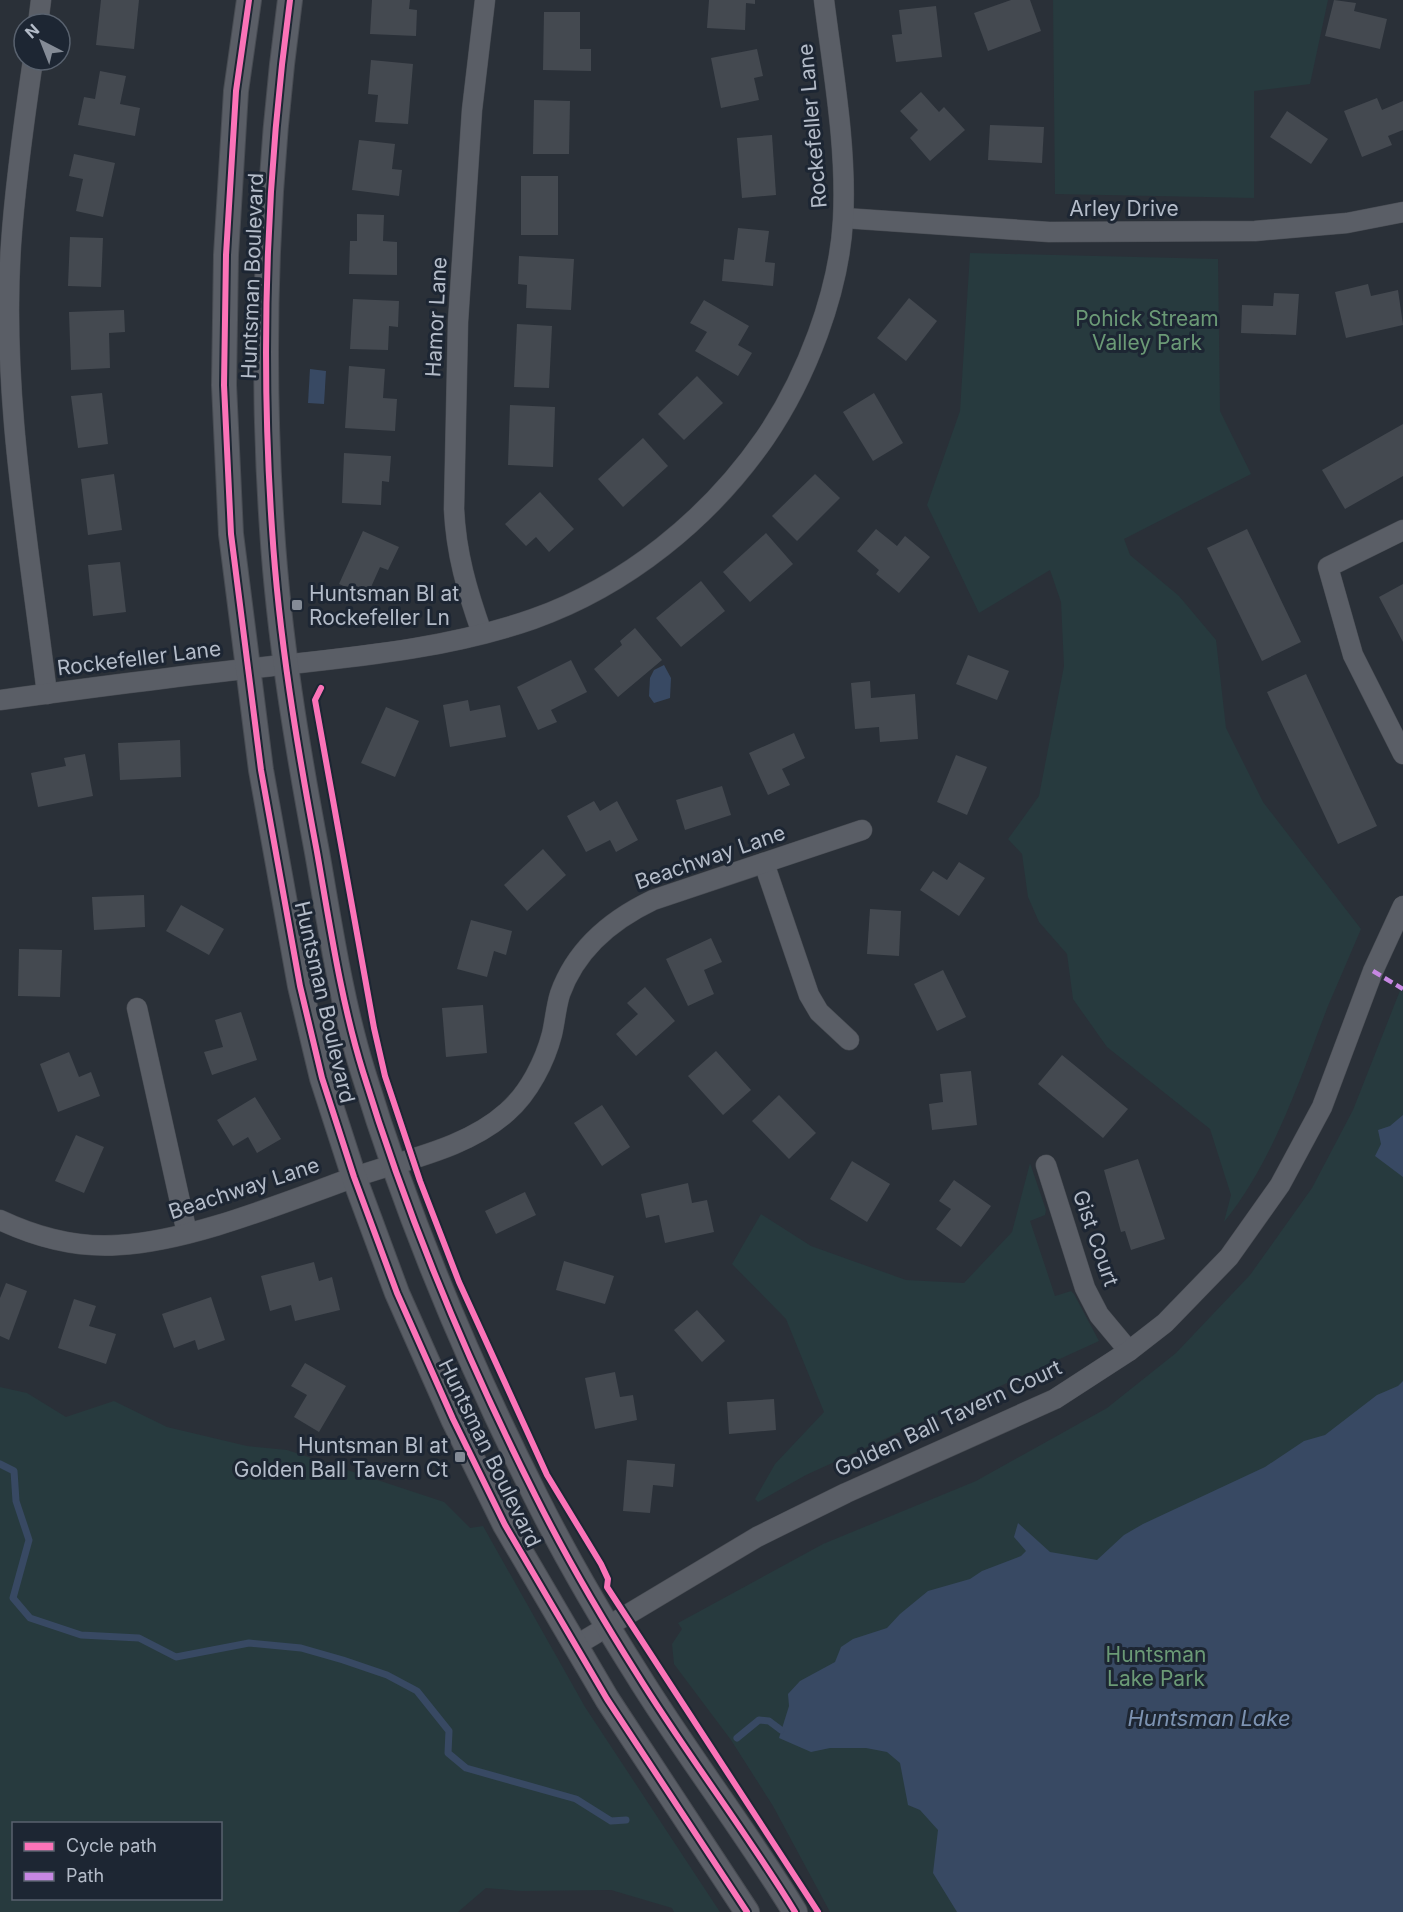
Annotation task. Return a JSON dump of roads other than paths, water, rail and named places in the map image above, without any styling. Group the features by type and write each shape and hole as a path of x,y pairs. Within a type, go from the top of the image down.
{"street":[{"name":"Huntsman Boulevard","path":"249,0 236,91 226,255 225,373 231,534 261,770 300,986 322,1078 354,1178 397,1293 453,1419 505,1525 575,1646 747,1912"},
{"name":"Huntsman Boulevard","path":"290,0 275,118 266,257 265,372 272,531 286,665 301,763 340,978 361,1067 393,1164 435,1277 489,1401 537,1500 637,1674 795,1912"},
{"name":"Hamor Lane","path":"482,633 462,576 455,537 454,509 458,322 472,110 485,0"},
{"name":"Rockefeller Lane","path":"0,700 424,647 482,633 533,619 614,579 675,537 730,483 775,424 809,359 821,326 841,245 844,218 843,164 824,0"},
{"path":"31,72 5,246 16,440 47,694"},
{"name":"Arley Drive","path":"844,218 1049,232 1245,231 1324,226 1403,212"},
{"path":"1403,530 1328,567 1353,655 1403,754"},
{"name":"Beachway Lane","path":"0,1220 45,1237 75,1243 116,1246 152,1242 187,1233 462,1140 508,1112 540,1067 551,1036 561,993 570,972 600,933 624,914 653,900 862,830"},
{"path":"764,863 809,995 819,1012 849,1040"},
{"name":"Golden Ball Tavern Court","path":"575,1646 757,1537 846,1493 1055,1399 1128,1351 1165,1323 1196,1294 1236,1248 1280,1185 1322,1107 1373,971 1403,906"},
{"path":"137,1008 187,1233"},
{"name":"Gist Court","path":"1046,1165 1085,1288 1099,1315 1128,1351"}],"water":[{"path":"310,369 326,371 324,404 308,403"},
{"path":"664,665 671,678 670,698 654,703 649,696 650,678 654,670"},
{"path":"1403,1115 1403,1177 1375,1156 1381,1144 1378,1130 1390,1126"},
{"name":"Huntsman Lake","path":"1403,1381 1403,1912 957,1912 933,1873 938,1830 920,1810 908,1805 900,1763 887,1752 866,1748 830,1748 811,1752 779,1738 789,1706 788,1694 800,1681 835,1662 841,1647 853,1639 887,1628 928,1591 970,1579 982,1571 1021,1556 1026,1551 1014,1537 1018,1523 1050,1552 1097,1560 1124,1535 1265,1467 1304,1441 1325,1435 1377,1395 1398,1386"}],"waterway":[{"path":"0,1464 14,1471 16,1501 29,1540 13,1598 30,1618 81,1635 139,1638 176,1657 249,1643 301,1648 343,1660 387,1675 417,1691 449,1731 448,1753 466,1768 576,1799 611,1821 626,1820"},
{"path":"737,1738 759,1720 769,1721 781,1730"}],"place":[{"name":"Huntsman Bl at Rockefeller Ln","path":"297,605"},
{"name":"Huntsman Bl at Golden Ball Tavern Ct","path":"460,1457"}],"park label":[{"name":"Pohick Stream Valley Park","path":"1147,330"},
{"name":"Huntsman Lake Park","path":"1156,1666"}]}
